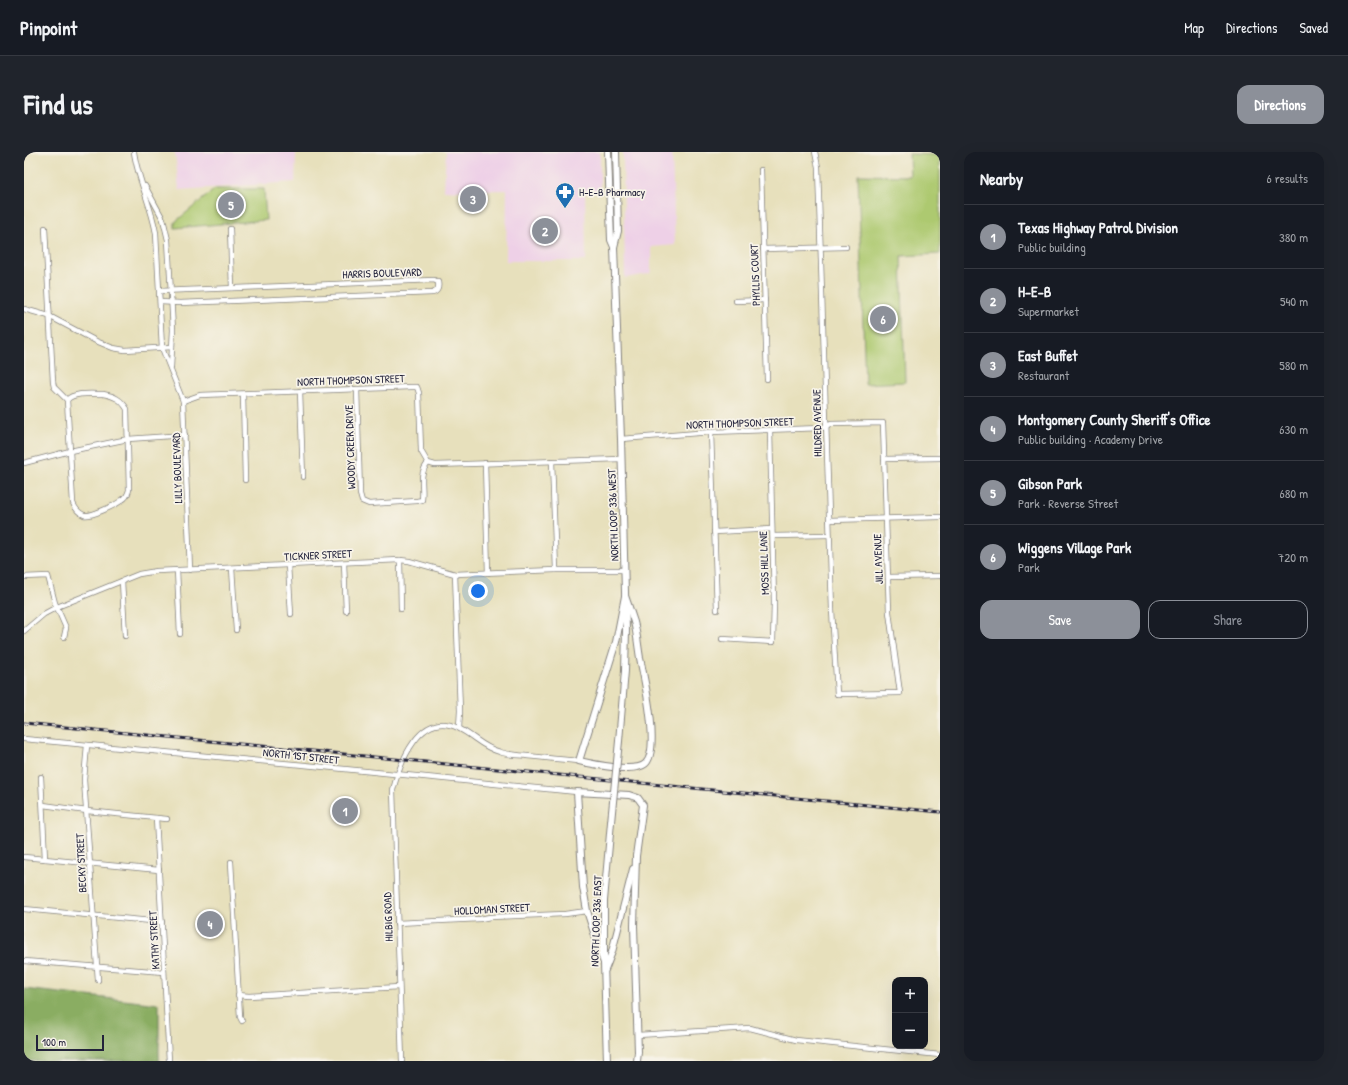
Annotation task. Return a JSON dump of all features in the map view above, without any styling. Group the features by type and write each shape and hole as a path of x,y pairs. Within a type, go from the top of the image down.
{"main road":[{"name":"NORTH LOOP 336 WEST","path":"608,152 611,240 614,247"},
{"name":"NORTH LOOP 336 WEST","path":"615,782 626,657 621,439 614,247 618,231 616,152"},
{"path":"608,165 617,183"},
{"path":"609,186 613,189 614,210 618,216"},
{"path":"625,596 634,622 649,705 651,747 648,760 644,765 638,767 607,767 579,761 616,642 625,596"},
{"name":"NORTH LOOP 336 EAST","path":"607,1061 604,973 604,901 615,782"},
{"path":"604,963 587,911 583,887 577,792 629,795 640,800 643,809 636,856 612,952 604,973"},
{"path":"636,856 634,926 638,1035 638,1052 636,1061"}],"street":[{"name":"LILLY BOULEVARD","path":"134,152 135,164 154,220 156,233 162,348 183,401 190,570"},
{"name":"HILDRED AVENUE","path":"815,152 818,167 829,535 837,694 900,693"},
{"name":"PHYLLIS COURT","path":"761,170 767,379"},
{"name":"LILLY BOULEVARD","path":"140,178 163,219 167,230 171,291 171,369"},
{"path":"45,228 53,382 54,387 67,400 73,504 81,514 85,516 91,515 122,501 129,490 127,409 123,402 111,395 103,394 74,396 69,397 67,400"},
{"path":"230,229 232,288"},
{"path":"763,249 846,247"},
{"name":"HARRIS BOULEVARD","path":"160,292 434,280 438,282 439,285 438,290 432,293 180,303 171,301 160,302"},
{"path":"736,301 764,300"},
{"path":"24,309 49,316 96,341 114,348 125,350 172,348"},
{"name":"NORTH THOMPSON STREET","path":"183,401 200,395 411,386 417,387 421,451 428,463"},
{"name":"WOODY CREEK DRIVE","path":"357,389 360,494 362,501 370,504 422,500 422,474 428,463"},
{"path":"300,391 303,477"},
{"path":"243,394 245,480"},
{"name":"NORTH THOMPSON STREET","path":"621,439 711,432 822,428 831,424 883,423"},
{"name":"JILL AVENUE","path":"883,423 889,612 900,693"},
{"name":"MOSS HILL LANE","path":"722,639 773,642 774,602 770,430"},
{"path":"711,432 717,610"},
{"path":"24,463 70,451 128,439 185,435"},
{"path":"884,459 940,458"},
{"path":"428,463 435,465 552,460 621,459"},
{"path":"552,460 556,570"},
{"path":"485,463 488,573"},
{"path":"829,520 940,517"},
{"path":"714,532 772,530"},
{"path":"773,536 829,535"},
{"path":"400,560 401,609"},
{"name":"TICKNER STREET","path":"24,631 44,614 57,606 148,572 400,560 409,561 454,574 556,570 624,570"},
{"path":"344,563 346,611"},
{"path":"288,565 291,614"},
{"path":"232,568 236,630"},
{"path":"177,570 180,634"},
{"path":"454,574 460,711 459,728 485,746 501,753 579,761"},
{"path":"24,577 48,576 55,603 66,628 64,637"},
{"path":"888,577 940,576"},
{"path":"122,581 125,636"},
{"name":"HILBIG ROAD","path":"402,1061 393,790 397,774 419,734 426,728 441,723 459,728"},
{"name":"NORTH 1ST STREET","path":"24,740 577,792"},
{"name":"BECKY STREET","path":"87,746 84,780 98,980"},
{"path":"41,777 45,859"},
{"path":"43,805 168,819"},
{"name":"KATHY STREET","path":"156,818 169,1061"},
{"path":"24,857 159,870"},
{"path":"231,862 238,995 242,1021"},
{"path":"24,909 162,922"},
{"name":"HOLLOMAN STREET","path":"397,923 565,914 587,911"},
{"path":"24,961 164,972"},
{"path":"238,995 249,996 399,987"},
{"path":"638,1035 750,1028 796,1040 940,1055"}],"shaded area":[{"path":"175,152 296,152 295,182 179,190"},
{"path":"446,152 600,152 600,190 585,191 586,261 506,261 507,190 444,191"},
{"path":"623,152 672,152 675,245 651,247 651,272 648,274 625,278"}],"green space":[{"path":"909,154 940,155 940,254 901,256 905,382 865,384 858,175 910,176"},
{"path":"215,189 264,189 266,220 175,228 175,222"},
{"path":"24,989 159,1004 159,1061 24,1061"}],"railway":[{"path":"24,723 940,812"}],"place":[{"name":"East Buffet","path":"473,199"},
{"name":"Gibson Park","path":"231,205"},
{"name":"H-E-B Pharmacy","path":"565,209"},
{"name":"H-E-B","path":"545,231"},
{"name":"Wiggens Village Park","path":"883,319"},
{"name":"Texas Highway Patrol Division","path":"345,811"},
{"name":"Montgomery County Sheriff's Office","path":"210,924"}]}
